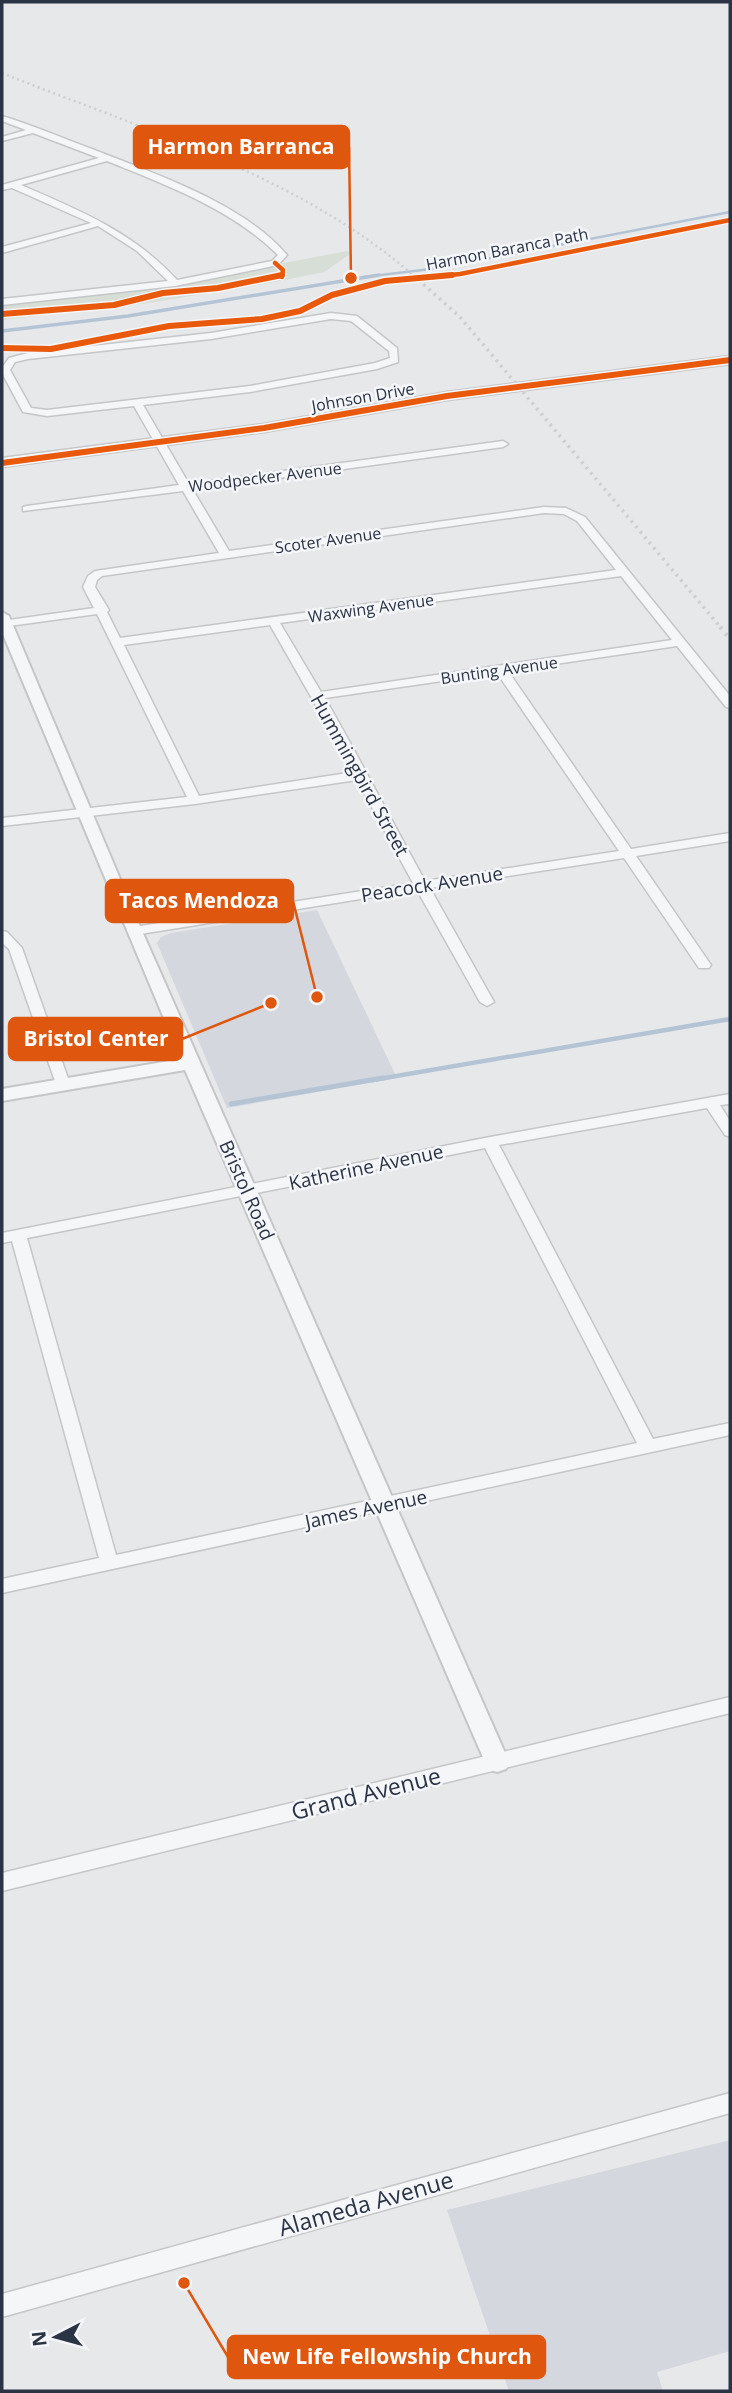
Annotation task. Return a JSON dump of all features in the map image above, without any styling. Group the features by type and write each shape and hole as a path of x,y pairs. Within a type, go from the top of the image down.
{"main road":[{"name":"Johnson Drive","path":"2,464 83,451 296,435 508,398 728,365"},
{"name":"Johnson Drive","path":"2,471 162,446"},
{"path":"2,458 83,451"}],"street":[{"path":"2,118 190,194 234,217 281,251 283,257 279,261 175,283 2,302"},
{"path":"2,139 34,131"},
{"path":"2,188 104,159"},
{"path":"13,185 100,223 141,248 175,283"},
{"path":"2,250 100,223"},
{"path":"343,316 354,318 394,351 396,360 377,366 250,388 137,402 36,413 27,410 5,369 7,363 28,356 211,336 343,316"},
{"path":"137,402 225,554"},
{"name":"Woodpecker Avenue","path":"27,509 503,444"},
{"name":"Scoter Avenue","path":"103,610 89,587 92,578 108,570 544,510 566,511 581,519 623,572"},
{"path":"623,572 730,704"},
{"name":"Waxwing Avenue","path":"119,642 623,572"},
{"path":"3,621 103,610 195,800"},
{"name":"Bristol Road","path":"3,621 134,931 497,1762"},
{"name":"Hummingbird Street","path":"274,622 487,1002"},
{"name":"Bunting Avenue","path":"317,696 502,671 680,642"},
{"path":"502,671 704,965"},
{"path":"2,822 195,800 362,775"},
{"name":"Peacock Avenue","path":"134,931 730,838"},
{"path":"2,935 15,948 63,1084"},
{"path":"2,1095 192,1063"},
{"name":"Katherine Avenue","path":"10,1236 490,1142 730,1099"},
{"path":"711,1103 730,1132"},
{"path":"490,1142 648,1447"},
{"path":"10,1236 109,1563"},
{"name":"James Avenue","path":"2,1586 730,1429"},
{"name":"Grand Avenue","path":"2,1882 730,1705"},
{"name":"Alameda Avenue","path":"2,2306 730,2103"}],"shaded area":[{"path":"348,251 350,254 324,272 275,282 148,303 2,320 2,302 175,283"},
{"path":"317,910 397,1078 227,1108 157,943 161,937 171,933"},
{"path":"730,2140 730,2351 657,2372 663,2391 509,2391 447,2210"}],"waterway":[{"path":"374,276 439,268 730,212"},
{"path":"374,276 379,275"},
{"path":"2,331 128,316 374,276"},
{"path":"364,277 374,276"},
{"path":"373,1080 730,1019"},
{"path":"231,1104 383,1078"}],"railway":[{"path":"2,73 163,135 271,183 371,242 415,277"},
{"path":"413,275 460,317 722,629"},
{"path":"720,627 730,639"}],"cycle path":[{"name":"Harmon Baranca Path","path":"2,348 51,349 169,326 262,319 300,311 332,295 385,281 460,274 730,220"},
{"path":"2,314 114,305 163,293 218,288 282,277 283,270 275,263"},
{"path":"2,463 264,428 447,396 730,360"}],"place":[{"name":"Harmon Barranca","path":"351,278"},
{"name":"Tacos Mendoza","path":"317,997"},
{"name":"Bristol Center","path":"271,1003"},
{"name":"New Life Fellowship Church","path":"184,2283"}]}
